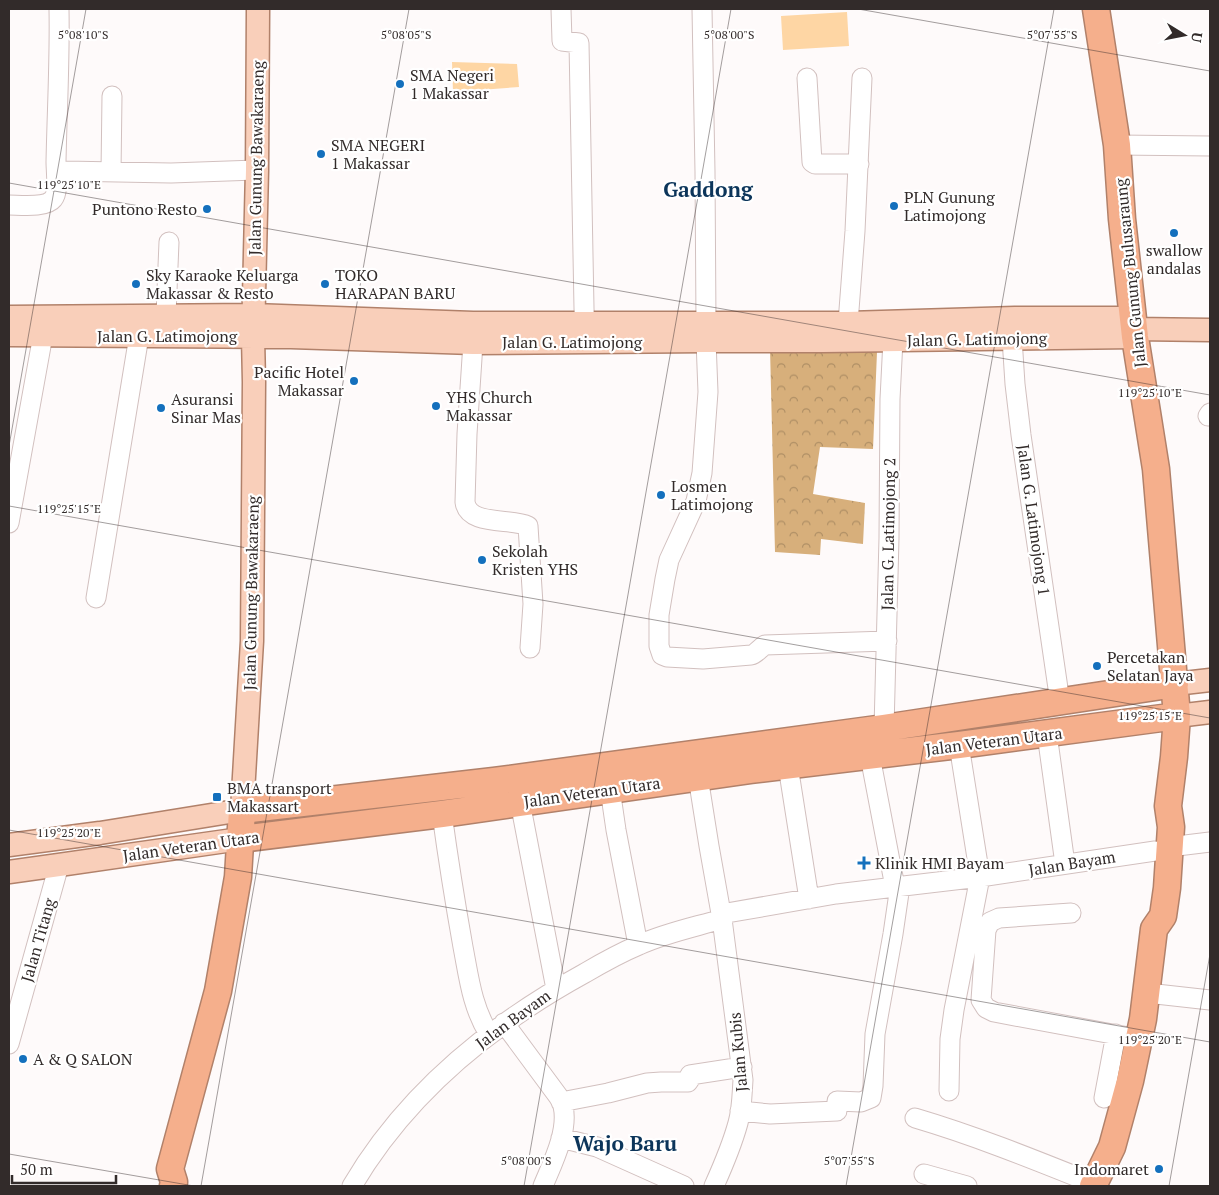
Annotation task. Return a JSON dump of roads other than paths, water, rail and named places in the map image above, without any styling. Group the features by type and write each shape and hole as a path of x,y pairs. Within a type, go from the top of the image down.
{"highway":[{"name":"Jalan Gunung Bulusaraung","path":"1094,1185 1112,1148 1130,1081 1128,1036 1147,993 1154,929 1163,916 1167,888 1162,849 1171,827 1168,806 1174,757 1176,716 1156,469 1134,328 1122,219 1117,145 1096,9"},
{"name":"Jalan Veteran Utara","path":"240,838 442,814 504,796 750,758 884,728 1174,684"},
{"name":"Jalan Veteran Utara","path":"242,810 610,789 698,777 750,758 788,766 1176,716"},
{"name":"Jalan Gunung Bawakaraeng","path":"166,1181 218,990 238,877 242,810"}],"main road":[{"name":"Jalan Gunung Bawakaraeng","path":"242,810 252,641 253,326 257,170 258,9"},
{"path":"9,317 166,315 253,326"},
{"name":"Jalan G. Latimojong","path":"9,335 179,336 253,326 473,323 585,332 706,332 848,323 1015,318 1134,328"},
{"name":"Jalan G. Latimojong","path":"253,326 292,337 473,343 585,332"},
{"name":"Jalan G. Latimojong","path":"706,332 823,342 1012,338 1134,328"},
{"path":"1134,328 1210,330"},
{"path":"1174,684 1210,680"},
{"path":"1176,716 1210,712"},
{"name":"Jalan Veteran Utara","path":"9,845 100,834 242,810"},
{"name":"Jalan Veteran Utara","path":"9,872 240,838"}],"street":[{"path":"9,205 42,205 52,202 56,195 59,9"},
{"path":"561,9 562,41 579,43 585,332"},
{"path":"702,9 708,392 702,473 699,489 696,501 669,560 659,615 659,646 662,655 667,657 703,659 751,655 765,645 886,641"},
{"path":"807,78 812,162 815,164 859,164"},
{"path":"848,323 859,164 862,78"},
{"path":"110,172 112,96"},
{"path":"1117,145 1210,146"},
{"path":"65,171 171,173 257,170"},
{"path":"166,315 169,242"},
{"path":"9,523 43,336"},
{"path":"96,598 139,336"},
{"name":"Jalan G. Latimojong 1","path":"1012,338 1021,434 1060,702"},
{"name":"Jalan G. Latimojong 2","path":"884,728 889,538 890,399 893,340"},
{"path":"473,343 467,434 466,508 471,514 489,520 528,526 534,604 530,648"},
{"path":"1047,734 1065,864"},
{"path":"949,1091 950,1039 954,1010 980,877 959,745"},
{"path":"740,1111 770,1114 837,1111 837,1101 862,1102 871,1098 875,1034 892,941 897,887 870,756"},
{"path":"788,766 809,899"},
{"name":"Jalan Kubis","path":"698,777 722,916 743,1080 738,1122 714,1186"},
{"path":"610,789 638,945"},
{"path":"504,796 556,989"},
{"path":"442,814 474,1001 482,1023 497,1029 558,1096 563,1105 564,1120 561,1138 543,1186"},
{"name":"Jalan Bayam","path":"360,1184 391,1129 448,1069 497,1029 556,989 638,945 722,916 809,899 980,877 1210,842"},
{"name":"Jalan Titang","path":"9,1044 59,866"},
{"path":"1071,913 999,918 990,922 986,930 981,1000 986,1008 994,1012 1128,1036 1104,1098"},
{"path":"1147,993 1210,1000"},
{"path":"561,1102 646,1083 688,1082 690,1074 742,1066"},
{"path":"915,1118 1011,1150 1094,1185"},
{"path":"561,1138 596,1147 684,1186"},
{"path":"924,1174 967,1186"}],"place":[{"name":"SMA Negeri 1 Makassar","path":"400,84"},
{"name":"SMA NEGERI 1 Makassar","path":"321,154"},
{"name":"PLN Gunung Latimojong","path":"894,206"},
{"name":"Puntono Resto","path":"207,209"},
{"name":"swallow andalas","path":"1174,233"},
{"name":"Sky Karaoke Keluarga Makassar & Resto","path":"136,284"},
{"name":"TOKO HARAPAN BARU","path":"325,284"},
{"name":"Pacific Hotel Makassar","path":"354,381"},
{"name":"YHS Church Makassar","path":"436,406"},
{"name":"Asuransi Sinar Mas","path":"161,408"},
{"name":"Losmen Latimojong","path":"661,495"},
{"name":"Sekolah Kristen YHS","path":"482,560"},
{"name":"Percetakan Selatan Jaya","path":"1097,666"},
{"name":"BMA transport Makassart","path":"217,797"},
{"name":"Klinik HMI Bayam","path":"864,863"},
{"name":"A & Q SALON","path":"23,1059"},
{"name":"Indomaret","path":"1159,1169"}],"district":[{"name":"Gaddong","path":"708,189"},
{"name":"Wajo Baru","path":"625,1143"}]}
